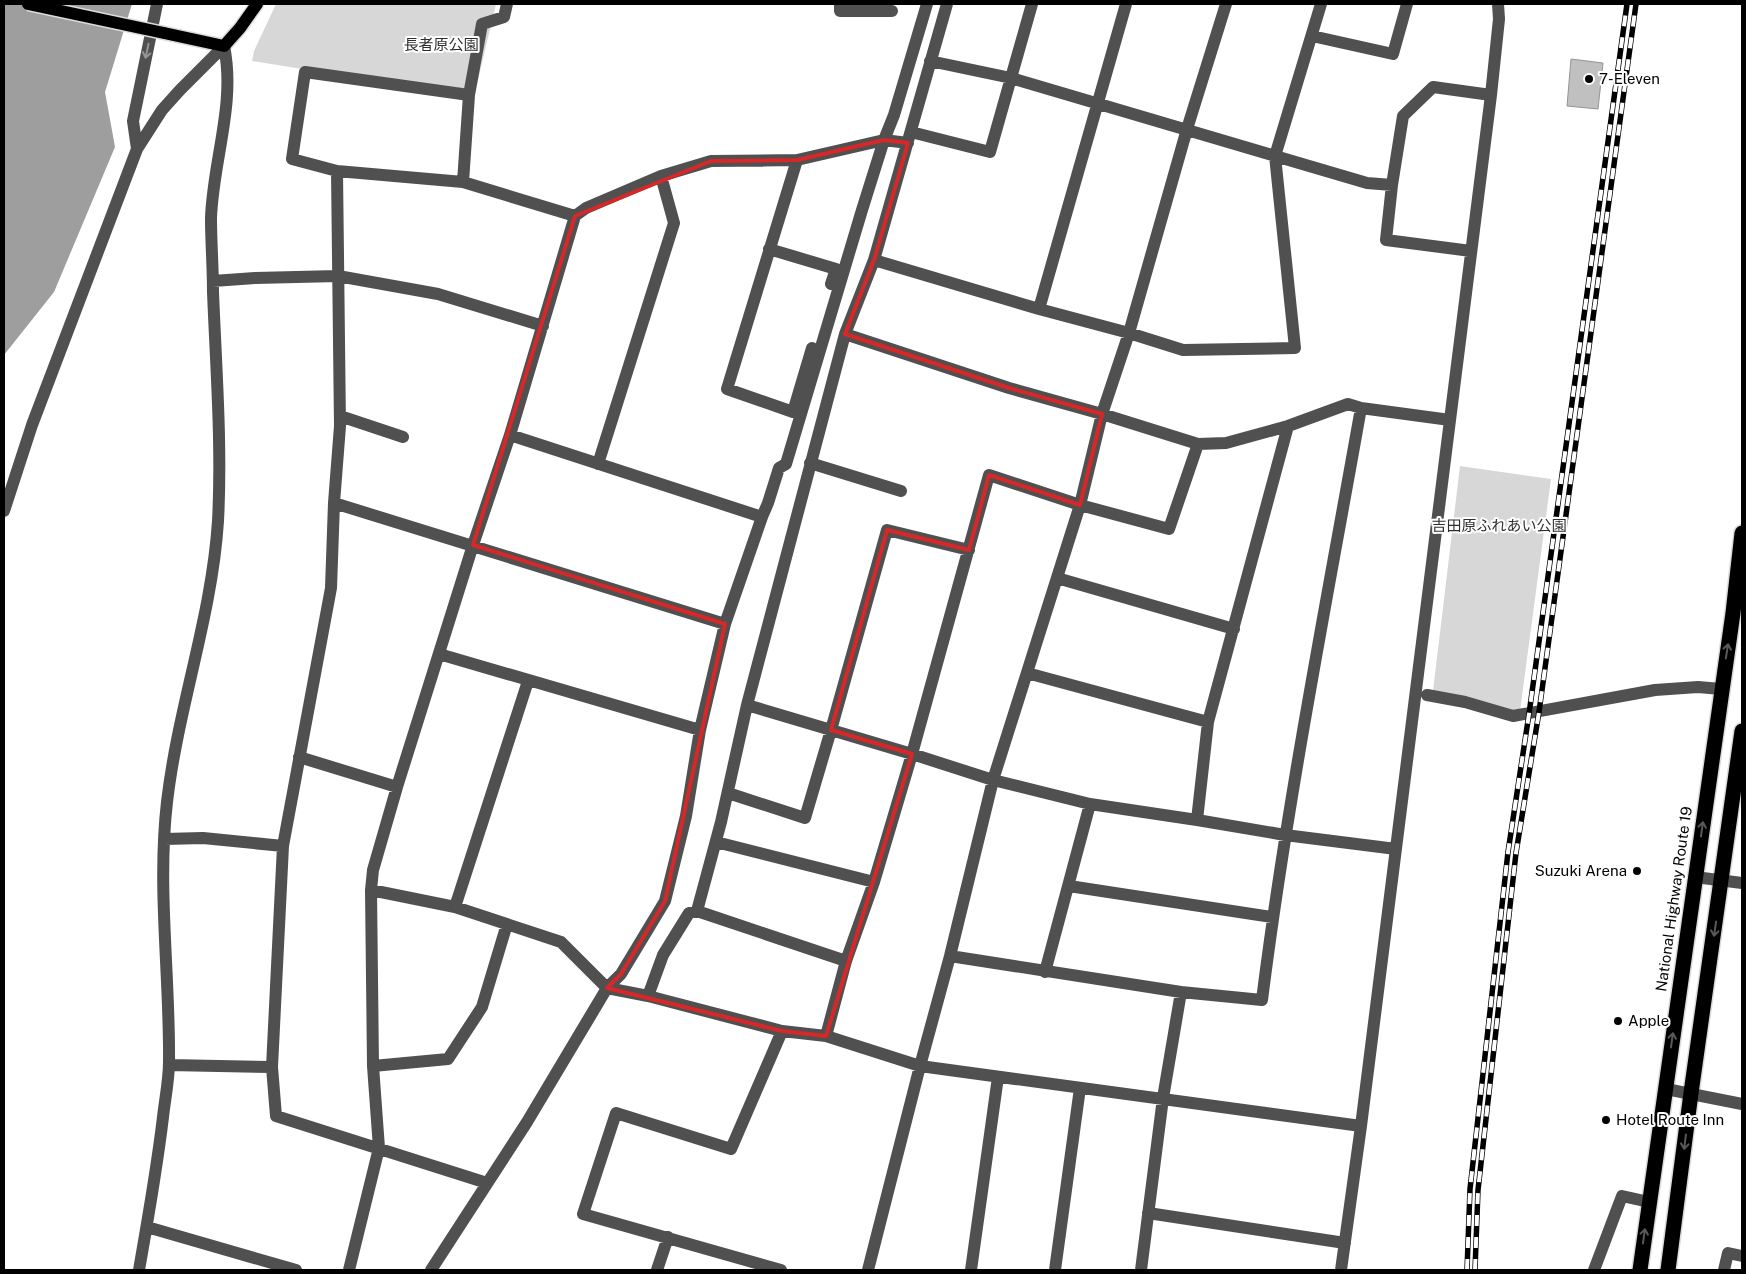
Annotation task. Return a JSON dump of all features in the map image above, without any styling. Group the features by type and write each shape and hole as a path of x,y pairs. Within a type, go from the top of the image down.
{"highway":[{"name":"National Highway Route 19","path":"1640,1270 1721,689 1738,614 1742,533"},
{"path":"1668,1270 1742,732"}],"main road":[{"path":"28,4 224,46 257,4"}],"street":[{"path":"137,149 133,121 157,4"},
{"path":"463,182 469,95 482,24 504,17 507,4"},
{"path":"431,1270 527,1122 607,988 621,974 665,901 686,816 700,730 725,624 779,468 786,464 927,4"},
{"path":"697,911 728,793 746,705 845,334 874,260 947,4"},
{"path":"349,1270 379,1148 373,1066 371,890 373,870 397,787 510,435 575,216 586,208 661,176 711,161 797,160 884,140 910,137 990,152 1032,4"},
{"path":"1039,309 1126,4"},
{"path":"868,1270 950,956 993,780 1080,505 1102,414 1129,333 1187,129 1226,4"},
{"path":"874,260 1183,350 1295,348 1275,156 1321,4"},
{"path":"1312,36 1393,54 1407,4"},
{"path":"1341,1270 1362,1126 1491,94 1498,4"},
{"path":"840,7 892,11"},
{"path":"4,511 32,425 137,149 162,110 224,46"},
{"path":"139,1270 158,1156 169,1065 168,981 164,920 164,839 175,748 213,574 217,529 218,434 211,234 212,197 227,106 227,63 224,46"},
{"path":"930,61 1011,78 1367,183 1392,185"},
{"path":"469,95 306,72 292,159 337,171 463,182 575,216"},
{"path":"1471,251 1386,240 1392,185 1403,116 1433,86 1491,94"},
{"path":"768,249 836,268 792,412 727,389 768,249 797,160"},
{"path":"337,171 340,416 331,588 283,846 272,1067 276,1116 487,1183"},
{"path":"598,464 674,223 661,176"},
{"path":"213,281 338,276 438,294 543,326"},
{"path":"845,334 1009,388 1198,444 1226,443 1288,426 1348,404 1361,408 1450,420"},
{"path":"950,956 1181,992 1262,1000 1272,917 1285,835 1361,408"},
{"path":"340,416 403,437"},
{"path":"1197,820 1208,722 1288,426"},
{"path":"510,435 762,517"},
{"path":"826,1036 846,961 874,882 912,754 989,475 1080,505 1169,529 1198,444"},
{"path":"810,463 901,491"},
{"path":"334,503 725,624"},
{"path":"728,793 805,818 887,530 969,550"},
{"path":"1057,578 1234,629"},
{"path":"439,654 700,730"},
{"path":"1027,673 1208,722"},
{"path":"455,907 528,681"},
{"path":"1427,695 1465,702 1513,716 1655,690 1698,686 1721,689"},
{"path":"746,705 993,780 1090,804 1285,835 1396,849"},
{"path":"299,757 397,787"},
{"path":"1046,972 1090,804"},
{"path":"164,839 203,838 283,846"},
{"path":"716,842 874,882"},
{"path":"1695,877 1742,883"},
{"path":"1069,886 1272,917"},
{"path":"371,890 455,907 561,942 607,988 648,996 782,1031 826,1036 920,1066 1362,1126"},
{"path":"648,996 663,955 689,913 697,911 846,961"},
{"path":"373,1066 448,1059 482,1006 507,924"},
{"path":"1141,1270 1163,1098 1181,992"},
{"path":"781,1270 583,1214 616,1113 731,1149 782,1031"},
{"path":"169,1065 272,1067"},
{"path":"971,1270 998,1077"},
{"path":"1056,1270 1080,1088"},
{"path":"1666,1089 1742,1104"},
{"path":"1594,1270 1622,1196 1649,1202"},
{"path":"1148,1213 1345,1243"},
{"path":"147,1227 296,1270"},
{"path":"658,1270 668,1237"},
{"path":"1724,1270 1728,1253 1742,1256"}],"highlighted area":[{"path":"884,140 908,143 874,260 845,334 1009,388 1102,414 1080,505 989,475 969,550 887,530 831,730 912,754 826,1036 782,1031 607,988 621,974 665,901 725,624 473,545 575,216 711,161 797,160"}],"green space":[{"name":"長者原公園","path":"276,4 496,4 477,84 468,89 252,61 254,51"},
{"name":"吉田原ふれあい公園","path":"1460,466 1551,479 1520,711 1512,712 1433,691"}],"shaded area":[{"path":"4,4 132,4 105,92 115,147 54,292 4,355"}],"building":[{"path":"1571,59 1603,63 1598,109 1567,106"}],"railway":[{"path":"1467,1270 1470,1189 1508,852 1529,714 1627,4"},
{"path":"1475,1270 1478,1190 1516,853 1539,712 1636,4"}],"place":[{"name":"7-Eleven","path":"1589,79"},
{"name":"Suzuki Arena","path":"1637,871"},
{"name":"Apple","path":"1618,1021"},
{"name":"Hotel Route Inn","path":"1606,1120"}]}
